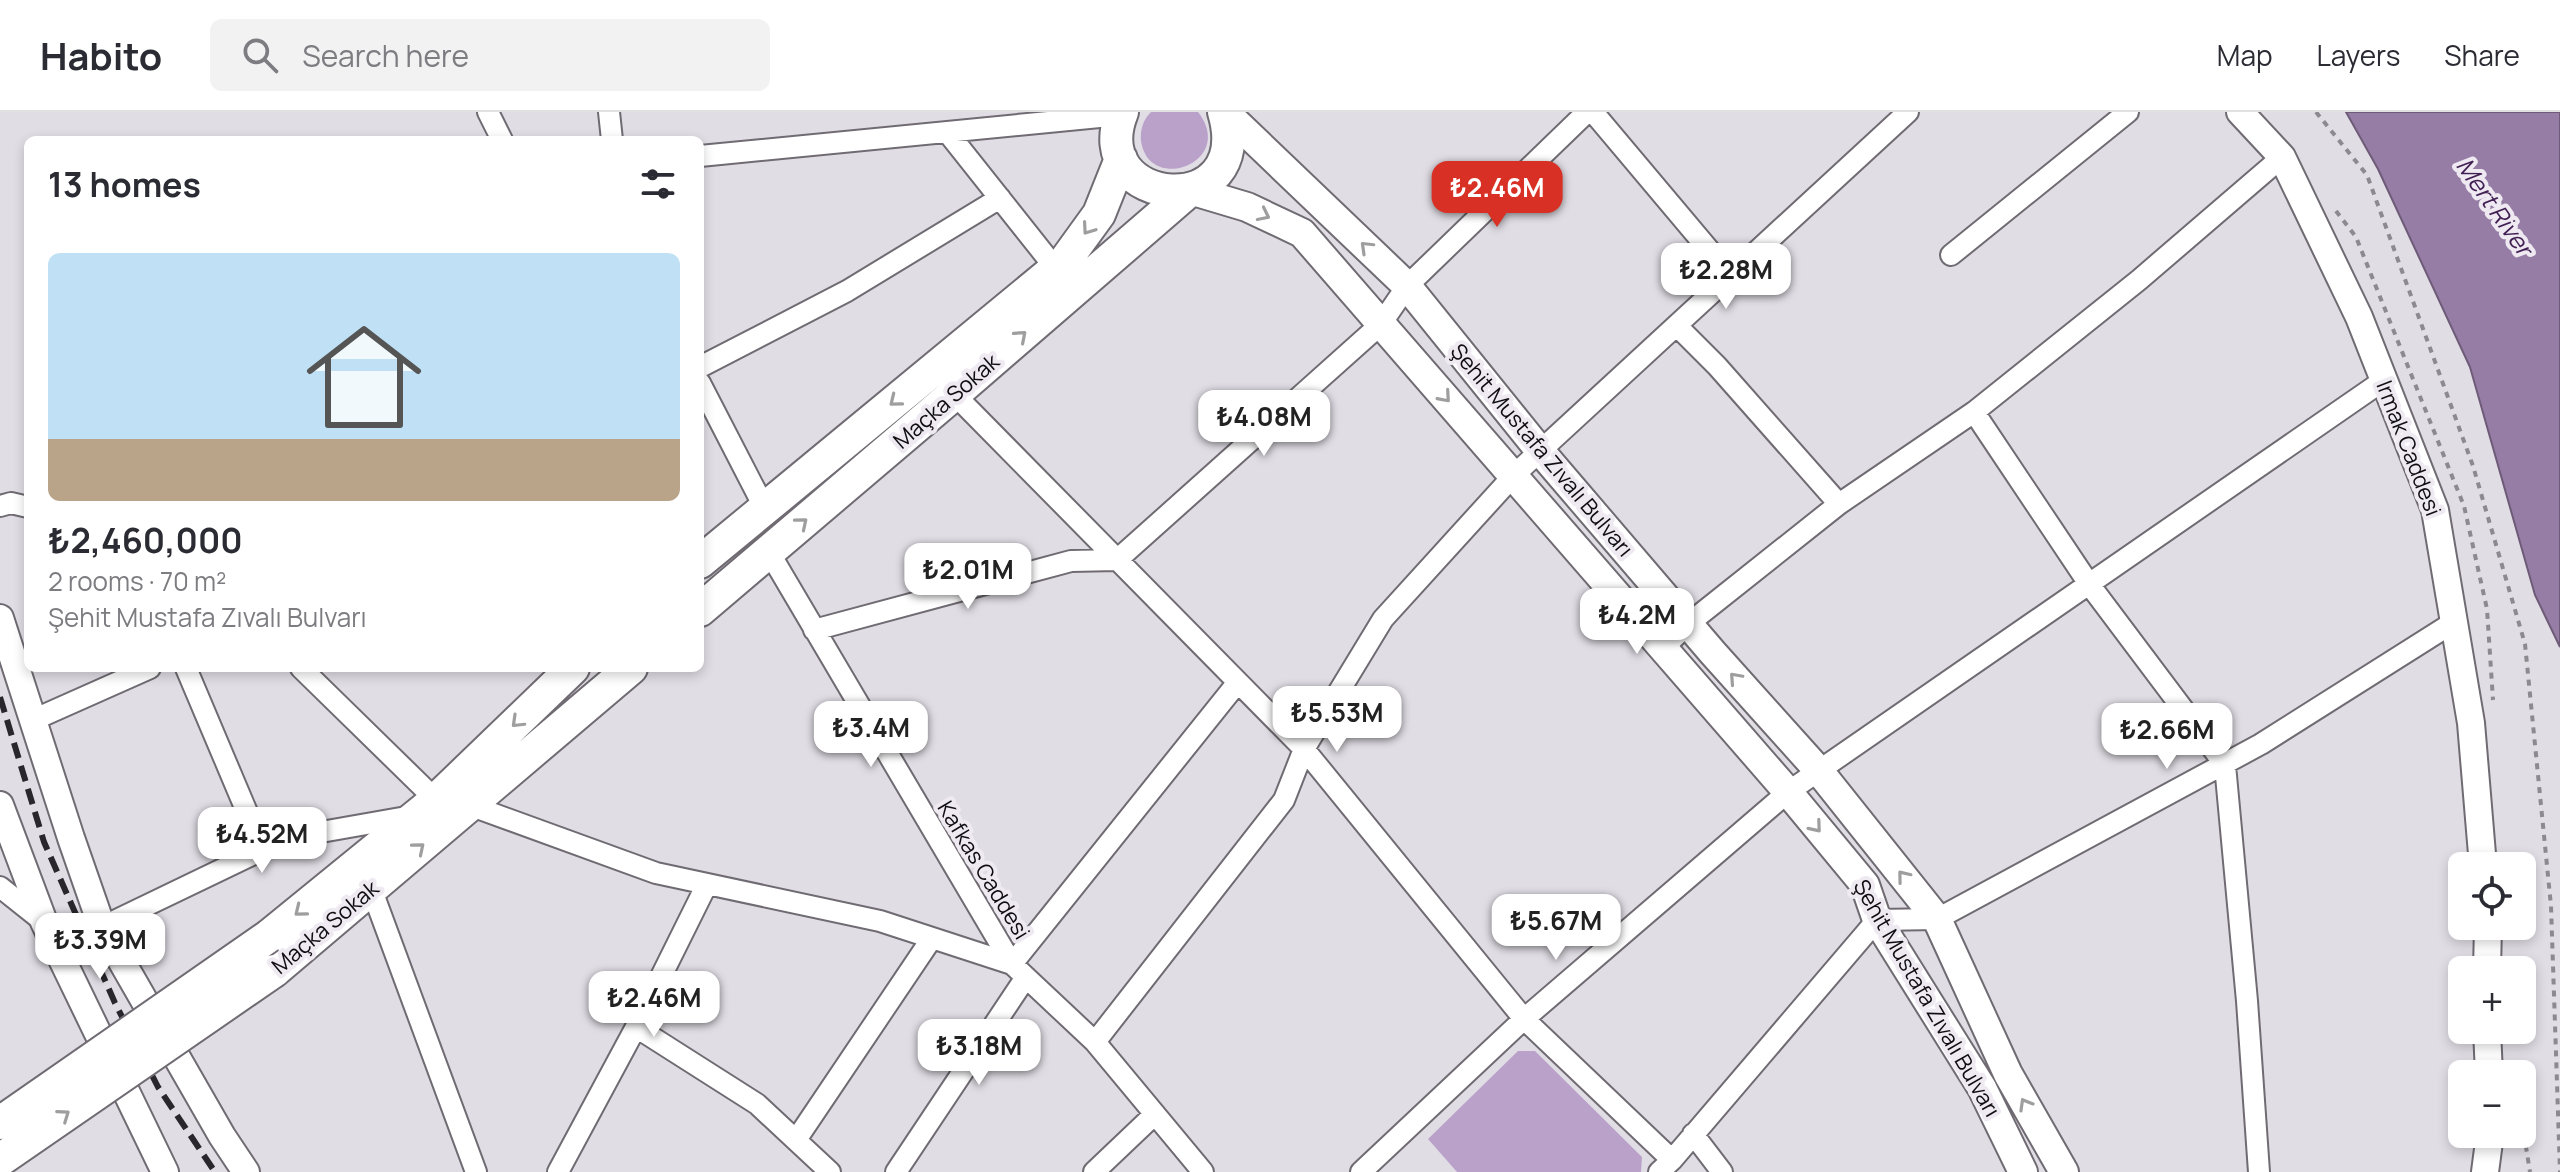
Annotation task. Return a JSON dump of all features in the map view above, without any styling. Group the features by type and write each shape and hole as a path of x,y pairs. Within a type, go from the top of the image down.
{"main road":[{"name":"Maçka Sokak","path":"704,607 1190,190 1207,181 1220,167 1228,149 1230,130 1225,112"},
{"name":"Şehit Mustafa Zıvalı Bulvarı","path":"1225,112 1407,286 1541,452 1819,771 1937,919 2008,1074 2064,1172"},
{"path":"1121,113 1117,144 1121,159 1130,173 1158,190 1190,190"},
{"name":"Maçka Sokak","path":"704,559 1065,261 1099,214 1121,159"},
{"name":"Şehit Mustafa Zıvalı Bulvarı","path":"1190,190 1247,207 1302,233 1788,792 1865,885 1877,920 1982,1088 2023,1172"},
{"name":"Maçka Sokak","path":"0,1123 269,936 427,808 569,672"},
{"name":"Maçka Sokak","path":"0,1160 274,971 626,672"}],"street":[{"path":"488,112 500,136"},
{"path":"609,112 612,136"},
{"path":"814,630 1071,561 1117,560 1381,324 1407,286 1587,112"},
{"path":"1593,112 1731,276"},
{"path":"1095,1042 1284,800 1304,749 1383,619 1514,475 1908,112"},
{"path":"1951,255 2128,112"},
{"name":"Irmak Caddesi","path":"2240,112 2282,157 2359,317 2435,510 2471,723 2482,852"},
{"path":"704,156 1121,113"},
{"path":"948,133 1056,269"},
{"path":"1664,647 1688,624 1839,504 1974,412 2139,280 2282,157"},
{"path":"704,365 847,291 1000,198"},
{"path":"1677,326 1717,366 1839,504"},
{"path":"1361,1172 1524,1019 1788,792 2384,380"},
{"path":"704,391 765,509"},
{"path":"954,394 1304,749 1524,1019 1666,1166 1877,920 1937,919 2225,765 2454,622"},
{"path":"1974,412 2089,584 2225,765 2259,1172"},
{"path":"0,506 11,503 24,506"},
{"name":"Kafkas Caddesi","path":"769,552 1019,970"},
{"path":"0,618 102,927 222,1136 246,1172"},
{"path":"33,720 141,672"},
{"path":"188,672 263,850"},
{"path":"102,927 287,838 427,808 305,672"},
{"path":"896,1172 1019,970 1238,682"},
{"path":"0,805 44,922 165,1172"},
{"path":"469,805 656,873 880,921 1019,970 1095,1042 1203,1172"},
{"path":"558,1172 636,1027 707,884"},
{"path":"0,887 44,922"},
{"path":"371,888 476,1172"},
{"path":"796,1140 932,938"},
{"path":"636,1027 757,1104 830,1172"},
{"path":"1094,1172 1155,1114"},
{"path":"1693,1134 1722,1172"},
{"path":"2485,1172 2488,1148"}],"path":[{"path":"2316,112 2367,175 2473,466 2525,644 2551,906 2560,1172"},
{"path":"2526,1148 2530,1172"}],"shaded area":[{"path":"1151,112 1198,112 1207,130 1207,145 1199,157 1187,166 1173,169 1159,166 1147,157 1141,133"},
{"path":"1518,1051 1535,1051 1642,1157 1641,1172 1457,1172 1428,1139"}],"water":[{"name":"Mert River","path":"2346,112 2560,112 2560,647 2535,595 2470,367 2378,169"}],"railway":[{"path":"0,697 44,842 115,1003 158,1087 215,1172"}]}
